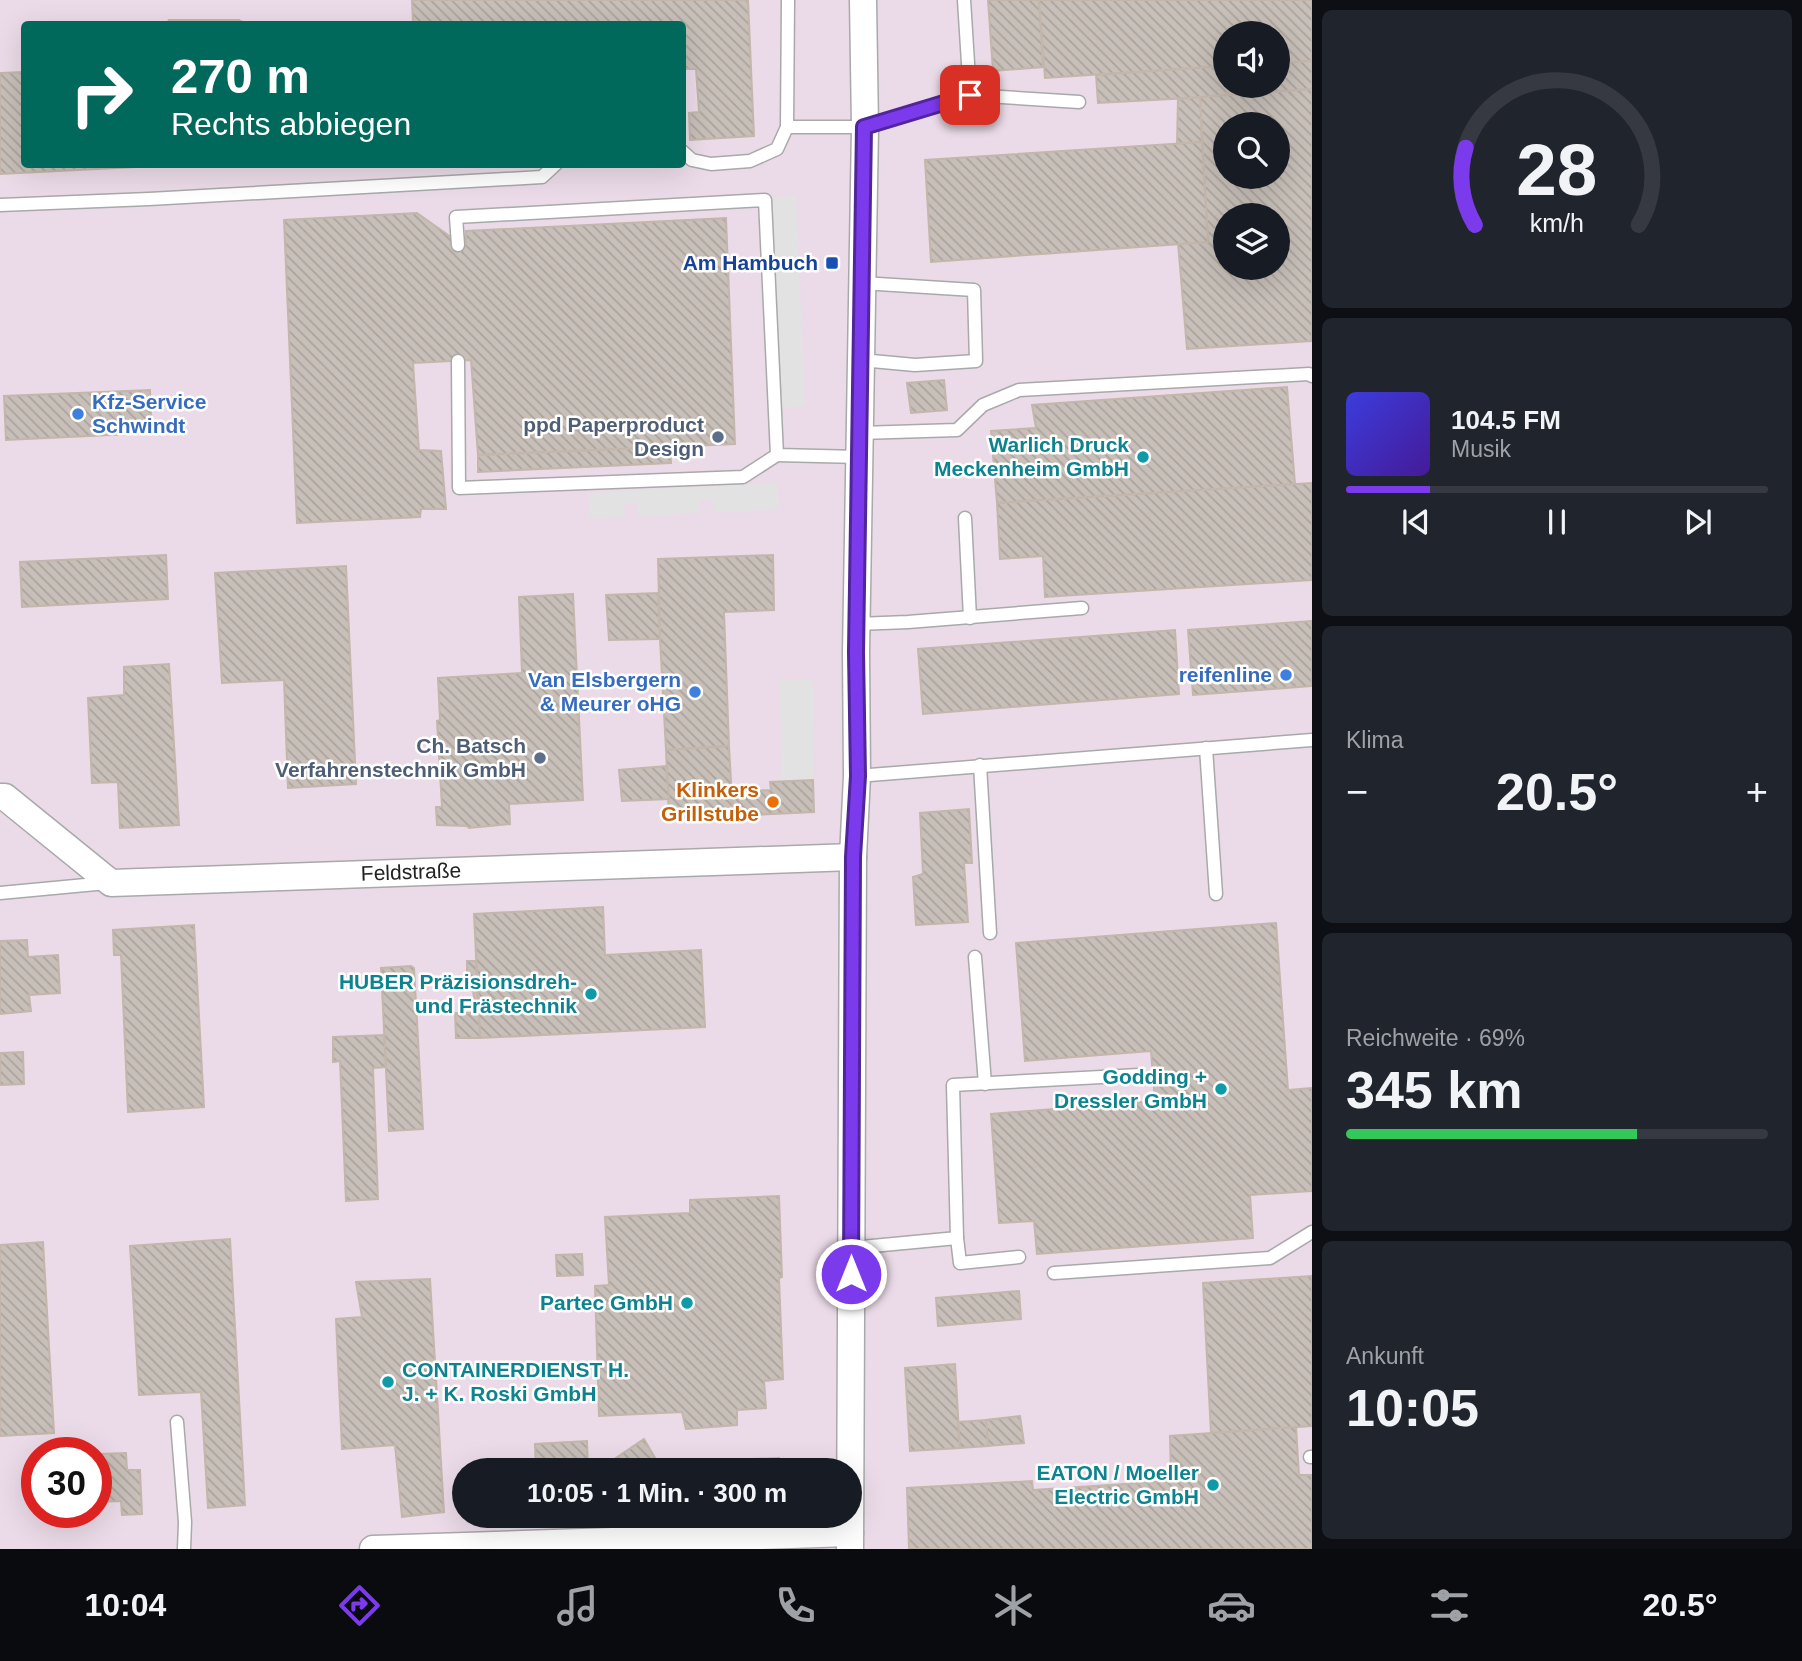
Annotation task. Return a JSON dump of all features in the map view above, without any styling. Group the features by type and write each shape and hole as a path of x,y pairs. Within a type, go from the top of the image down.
{"street":[{"path":"373,1549 850,1541 853,857 858,776 863,0"},
{"path":"0,797 5,797 110,883"},
{"name":"Feldstraße","path":"110,883 853,857"}],"lane":[{"path":"686,155 692,160 710,164 750,161 777,149 787,127 788,0"},
{"path":"964,0 970,95"},
{"path":"787,127 864,127 970,95 1079,102"},
{"path":"0,205 541,177 551,168"},
{"path":"458,245 456,217 765,200 777,455"},
{"path":"861,360 915,365 976,361 974,290 862,283"},
{"path":"458,361 459,488 743,477 777,455 957,430 983,405 1019,390 1309,374 1312,376"},
{"path":"965,518 970,618"},
{"path":"857,624 1082,608"},
{"path":"858,776 1312,740"},
{"path":"1206,748 1216,894"},
{"path":"980,765 990,933"},
{"path":"0,893 110,883"},
{"path":"975,957 985,1084"},
{"path":"1019,1257 960,1263 953,1085 1139,1075"},
{"path":"1054,1273 1270,1258 1312,1232"},
{"path":"851,1248 957,1238"},
{"path":"177,1422 185,1522 184,1549"}],"shaded area":[{"path":"0,0 1312,0 1312,1549 0,1549"},
{"path":"796,196 805,406 781,408 772,198"},
{"path":"777,483 779,509 715,513 713,499 699,500 699,513 639,517 637,503 624,504 625,517 590,519 589,493"},
{"path":"814,679 813,780 782,782 780,680"}],"building":[{"path":"412,0 748,0 754,136 690,140 689,113 699,112 696,69 686,69 686,21 413,21"},
{"path":"988,0 1039,0 1043,67 993,71"},
{"path":"1039,0 1312,0 1312,61 1290,62 1290,21 1213,21 1213,67 1045,78"},
{"path":"239,20 241,21 168,21"},
{"path":"1312,61 1312,89 1290,91 1290,62"},
{"path":"1213,67 1213,97 1098,103 1096,75"},
{"path":"21,72 21,168 116,168 0,174 0,73"},
{"path":"1312,89 1312,341 1187,349 1178,243 1208,242 1200,97 1290,98 1290,91"},
{"path":"1200,97 1202,142 1177,144 1178,99"},
{"path":"1202,142 1208,242 931,262 925,160"},
{"path":"417,213 451,237 452,245 466,244 466,231 726,218 735,444 478,455 471,360 413,363 419,450 441,451 446,509 421,509 420,517 297,523 284,220"},
{"path":"944,380 947,410 911,413 907,383"},
{"name":"Warlich Druck Meckenheim GmbH","path":"1287,387 1295,484 997,503 991,431 1036,428 1032,405"},
{"name":"Kfz-Service Schwindt","path":"150,390 152,433 6,440 4,396"},
{"path":"670,447 671,463 478,472 478,455"},
{"path":"1312,483 1312,580 1045,597 1043,556 1000,559 997,503"},
{"path":"166,555 168,599 22,607 20,562"},
{"name":"Van Elsbergern & Meurer oHG","path":"773,555 774,610 724,612 729,746 666,750 658,559"},
{"path":"346,566 356,784 288,788 284,680 222,683 215,573"},
{"path":"658,593 660,639 609,640 606,595"},
{"path":"573,594 583,800 509,804 510,824 469,828 437,825 436,807 442,807 437,721 440,720 438,678 522,673 519,597"},
{"path":"1312,621 1312,686 1193,695 1188,630"},
{"path":"1175,630 1179,694 923,714 918,649"},
{"path":"169,664 179,825 120,828 118,782 92,783 88,698 124,695 124,667"},
{"path":"729,746 733,816 669,818 666,750"},
{"path":"666,766 669,799 622,801 619,770"},
{"name":"Klinkers Grillstube","path":"813,780 814,812 733,816 732,791 771,790 770,782"},
{"path":"969,809 972,863 964,863 968,922 916,925 913,877 923,874 920,813"},
{"name":"HUBER Präzisionsdreh- und Frästechnik","path":"603,907 605,955 701,950 705,1027 480,1038 474,914"},
{"name":"Godding + Dressler GmbH","path":"1276,923 1288,1090 1312,1088 1312,1191 1250,1195 1253,1238 1037,1254 1034,1221 999,1223 991,1114 1155,1101 1151,1051 1025,1061 1016,943"},
{"path":"194,925 204,1107 128,1112 121,955 114,955 113,930"},
{"path":"27,940 28,957 58,955 60,993 29,995 31,1011 0,1014 0,941"},
{"path":"467,961 476,961 480,1038 456,1038 455,1013 475,1013 473,987 467,987"},
{"path":"381,968 414,968 423,1129 389,1131"},
{"path":"384,1035 386,1067 373,1068 378,1199 346,1201 340,1061 333,1062 333,1037"},
{"path":"23,1052 24,1084 0,1085 0,1053"},
{"name":"Partec GmbH","path":"779,1196 783,1379 764,1381 766,1408 737,1410 737,1425 686,1429 682,1412 599,1416 595,1286 609,1285 605,1217 690,1213 690,1200"},
{"path":"230,1239 245,1505 208,1508 201,1392 139,1395 130,1246"},
{"path":"43,1242 54,1433 0,1436 0,1245"},
{"path":"582,1254 583,1275 557,1276 556,1255"},
{"path":"1312,1276 1312,1426 1211,1433 1203,1283"},
{"name":"CONTAINERDIENST H. J. + K. Roski GmbH","path":"430,1279 444,1512 402,1517 395,1445 342,1449 336,1319 362,1317 356,1282"},
{"path":"1019,1291 1021,1319 938,1326 936,1298"},
{"path":"955,1364 960,1448 910,1451 905,1368"},
{"path":"1020,1416 1024,1443 988,1446 986,1420"},
{"path":"986,1420 988,1446 960,1448 958,1422"},
{"name":"EATON / Moeller Electric GmbH","path":"1296,1427 1299,1475 1312,1475 1312,1549 909,1549 907,1488 1032,1481 1033,1490 1171,1481 1170,1436"},
{"path":"644,1439 655,1458 616,1458"},
{"path":"587,1441 588,1458 536,1458 535,1444"},
{"path":"126,1453 127,1470 140,1470 142,1514 122,1515 121,1501 112,1501 112,1454"}],"place":[{"name":"Am Hambuch","path":"832,263"},
{"name":"Kfz-Service Schwindt","path":"78,414"},
{"name":"ppd Paperproduct Design","path":"718,437"},
{"name":"Warlich Druck Meckenheim GmbH","path":"1143,457"},
{"name":"reifenline","path":"1286,675"},
{"name":"Van Elsbergern & Meurer oHG","path":"695,692"},
{"name":"Ch. Batsch Verfahrenstechnik GmbH","path":"540,758"},
{"name":"Klinkers Grillstube","path":"773,802"},
{"name":"HUBER Präzisionsdreh- und Frästechnik","path":"591,994"},
{"name":"Godding + Dressler GmbH","path":"1221,1089"},
{"name":"Partec GmbH","path":"687,1303"},
{"name":"CONTAINERDIENST H. J. + K. Roski GmbH","path":"388,1382"},
{"name":"EATON / Moeller Electric GmbH","path":"1213,1485"}],"route":[{"path":"851,1274 853,857 858,776 856,652 864,127 970,95"}]}
